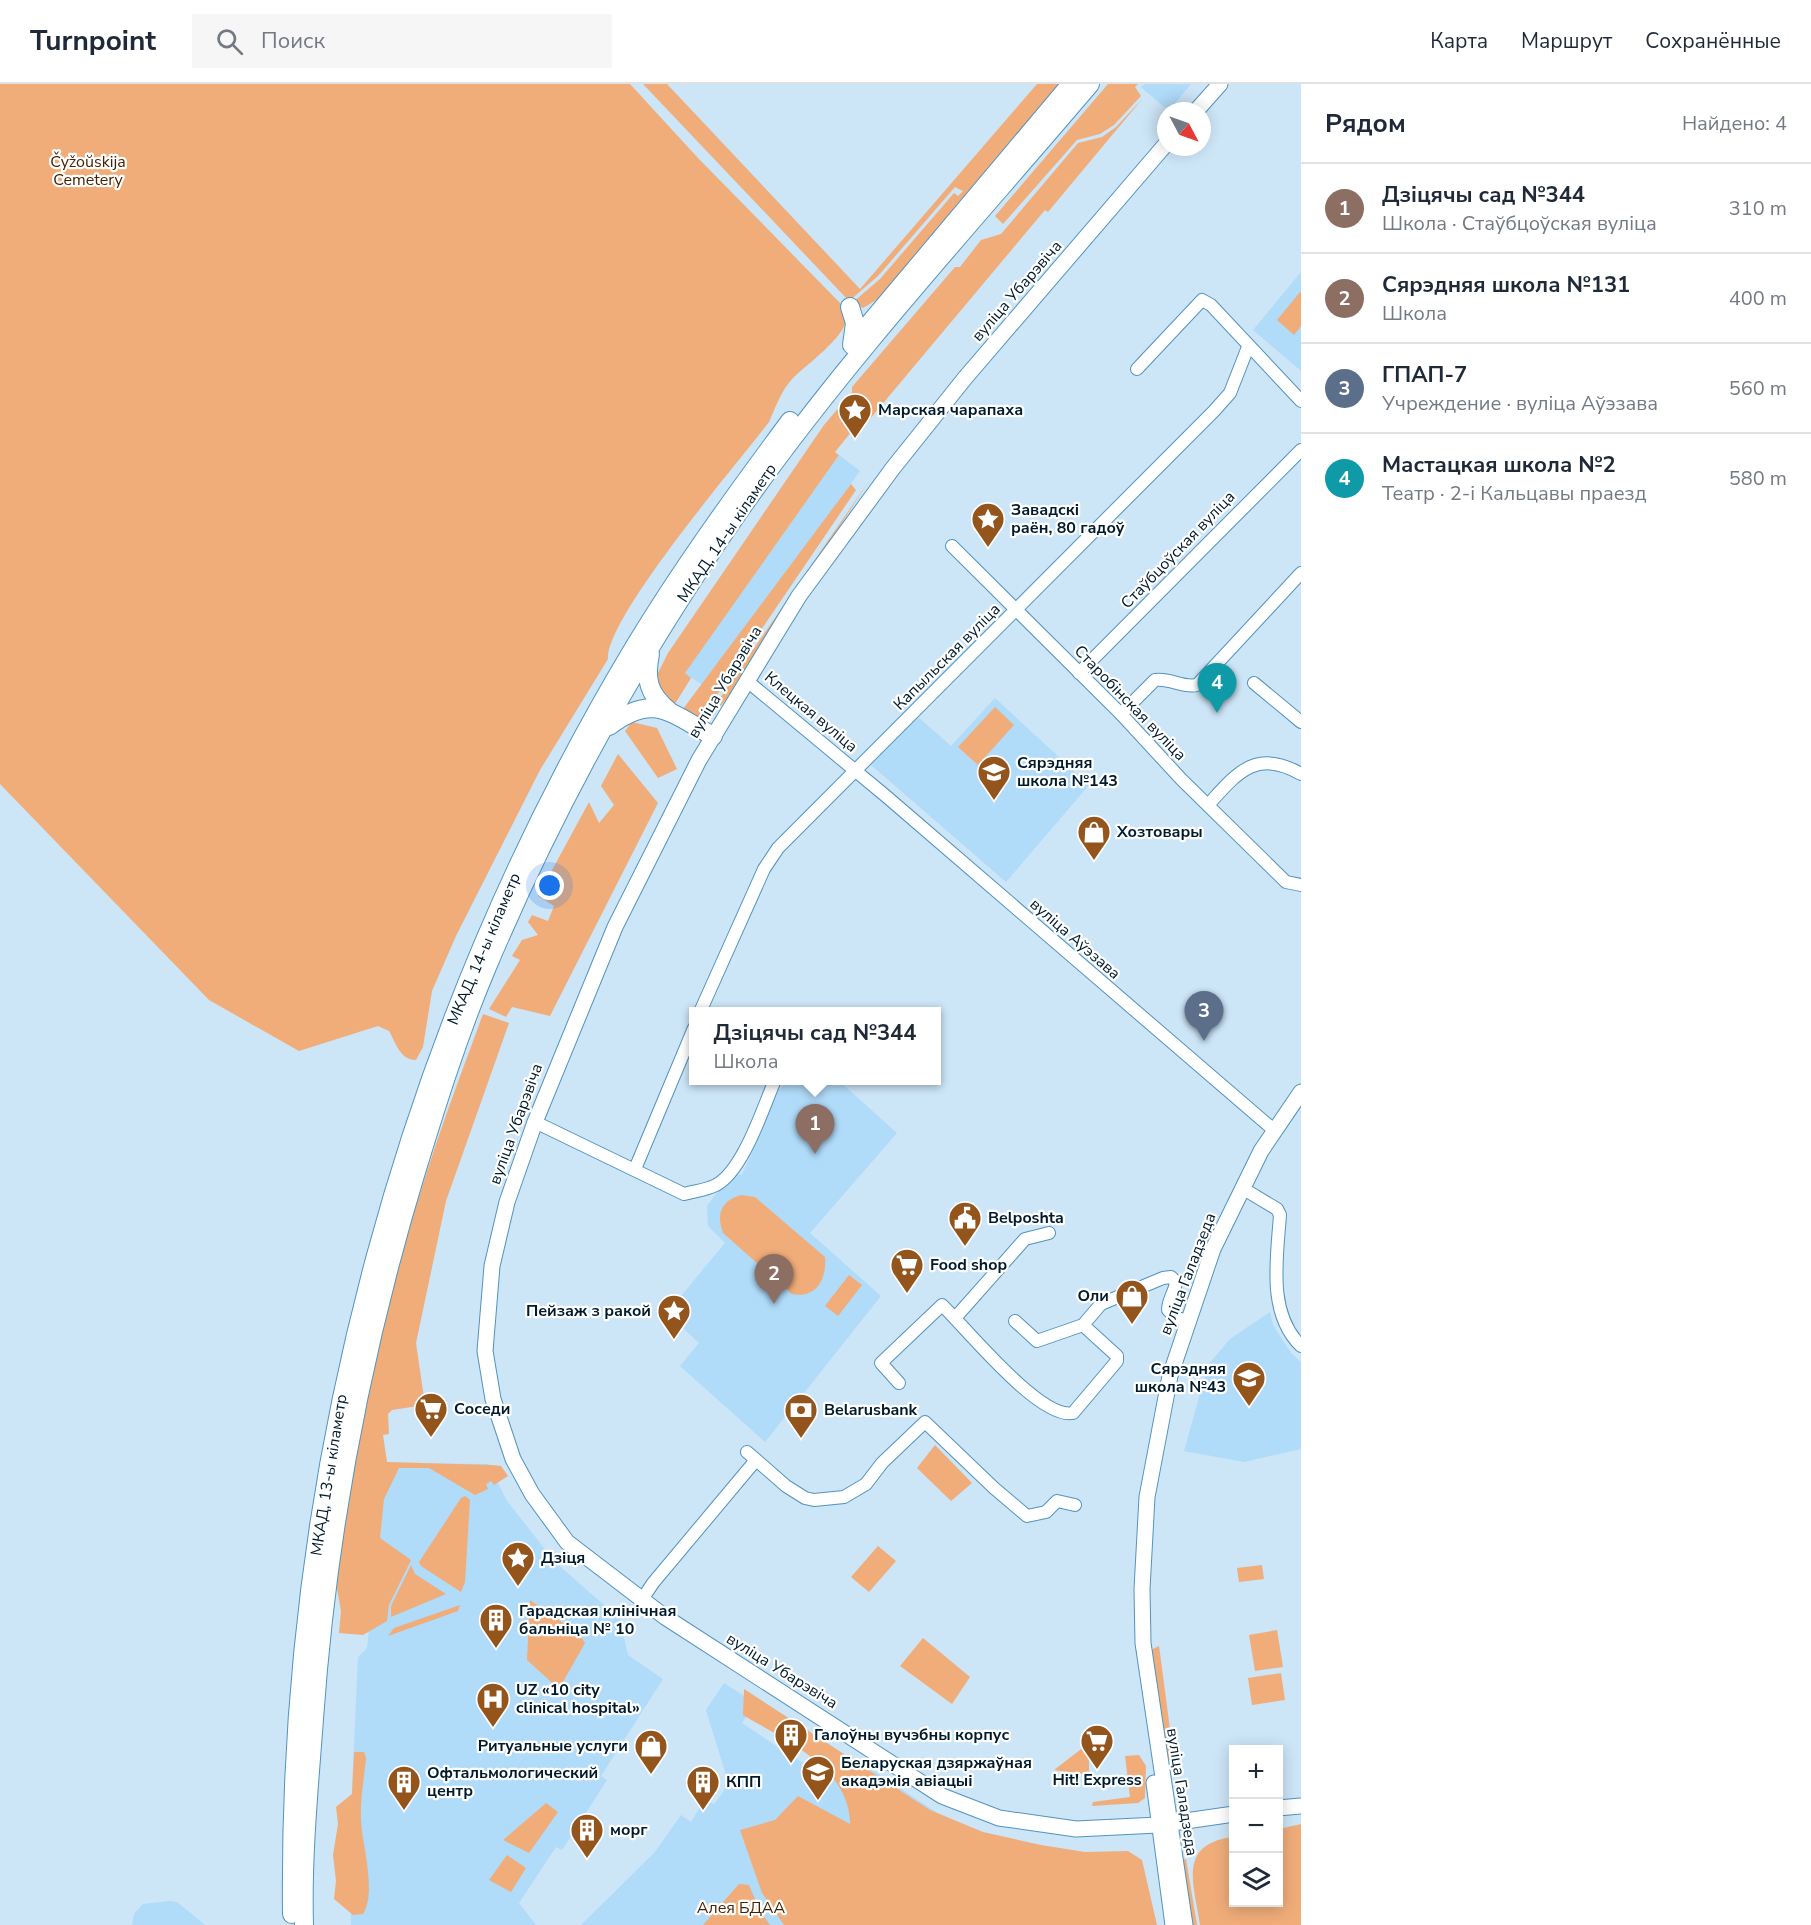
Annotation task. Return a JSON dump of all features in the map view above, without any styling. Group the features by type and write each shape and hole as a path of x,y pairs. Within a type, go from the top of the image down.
{"highway":[{"path":"852,345 855,324 850,307 858,310 870,309 885,304 1071,84"},
{"name":"МКАД, 14-ы кіламетр","path":"452,1041 518,898 603,731 652,647 742,507 809,417 1090,84"},
{"name":"МКАД, 14-ы кіламетр","path":"452,1041 500,906 550,801 634,648 734,497 801,406 885,304"},
{"path":"652,647 647,669 650,692 672,714"},
{"path":"603,731 636,709 652,707 672,714 713,736"},
{"name":"МКАД, 13-ы кіламетр","path":"292,1925 292,1797 308,1611 336,1419 354,1334 392,1197 452,1041"},
{"name":"МКАД, 13-ы кіламетр","path":"304,1925 308,1802 320,1627 353,1413 408,1199 452,1041"}],"main road":[{"path":"1204,102 1220,84"},
{"name":"вуліца Убарэвіча","path":"1157,154 972,370 894,468 824,560 746,680 713,736 672,809 615,927 535,1122 507,1202 492,1266 484,1351 493,1399 503,1434 519,1473 567,1542 600,1565 641,1601 957,1803 999,1818 1076,1829 1163,1824 1229,1815"},
{"name":"вуліца Галадзеда","path":"1173,1925 1141,1619 1147,1497 1183,1320 1242,1188 1301,1092"},
{"path":"1283,1808 1301,1806"},
{"name":"вуліца Галадзеда","path":"1163,1824 1185,1925"}],"street":[{"path":"1137,369 1202,300 1210,305 1301,401"},
{"name":"Капыльская вуліца","path":"702,1007 764,869 784,842 1214,411 1230,393 1248,346"},
{"name":"Стаўбцоўская вуліца","path":"1079,673 1301,450"},
{"name":"Старобінская вуліца","path":"952,546 1286,882 1301,885"},
{"path":"1121,714 1155,680 1174,679 1188,686 1197,685 1301,573"},
{"name":"Клецкая вуліца","path":"746,680 855,770"},
{"path":"1254,682 1301,722"},
{"path":"1208,805 1234,777 1256,763 1278,763 1301,774"},
{"name":"вуліца Аўэзава","path":"855,770 1275,1131"},
{"path":"635,1169 689,1038"},
{"path":"535,1122 684,1194 716,1185 730,1173 748,1143 774,1085"},
{"path":"1242,1188 1277,1209 1280,1215 1277,1293 1286,1326 1301,1346"},
{"path":"956,1318 1025,1239 1049,1233"},
{"path":"1015,1321 1037,1341 1083,1325 1101,1304 1163,1278 1172,1277 1176,1282 1168,1310 1183,1320"},
{"path":"899,1383 881,1363 942,1305 1027,1391 1048,1407 1065,1415 1073,1413 1115,1366 1117,1356 1083,1325"},
{"path":"641,1601 653,1582 752,1456 786,1486 805,1498 813,1500 844,1497 866,1484 882,1463 925,1422 1027,1516 1046,1512 1057,1501 1075,1505"}],"shaded area":[{"path":"1144,84 1191,84 1176,102 1158,102 1141,87"},
{"path":"1301,272 1301,371 1253,330"},
{"path":"839,455 860,471 706,687 684,673"},
{"name":"Сярэдняя школа №143","path":"995,698 1089,785 1006,882 871,765 918,717 951,746"},
{"path":"783,1085 843,1085 897,1133 810,1233 881,1296 765,1442 680,1366 699,1343 667,1313 725,1243 708,1226 707,1206 725,1182 736,1174 742,1175 779,1090"},
{"name":"Сярэдняя школа №43","path":"1270,1312 1273,1325 1291,1353 1301,1362 1301,1449 1244,1462 1184,1451 1208,1365 1230,1339"},
{"name":"UZ «10 city clinical hospital»","path":"379,1463 488,1464 507,1501 555,1562 622,1621 618,1630 623,1633 628,1655 663,1679 601,1776 607,1780 562,1850 556,1847 519,1903 536,1925 351,1925 349,1856 358,1657 367,1648 369,1630"},
{"name":"Беларуская дзяржаўная акадэмія авіацыі","path":"724,1683 755,1703 742,1723 788,1754 828,1778 847,1753 951,1822 889,1925 581,1925 655,1852 681,1815 691,1822 705,1799 714,1804 724,1791 726,1775 706,1710"},
{"path":"177,1902 205,1925 132,1925 134,1914 143,1904"}],"green space":[{"name":"Čyžoŭskija Cemetery","path":"0,84 630,84 698,158 843,306 846,320 839,335 789,383 769,422 703,504 628,610 613,638 608,659 540,770 456,936 432,991 423,1047 416,1060 402,1054 389,1031 378,1026 299,1051 209,1000 0,784"},
{"path":"643,84 667,84 860,289 1037,84 1060,84 878,299 863,308 852,303 880,279 954,193 958,196 963,191 955,187 878,276 849,301"},
{"path":"1108,84 1138,84 1135,87 1141,96 1114,125 1100,134 1077,140 1003,224 995,216"},
{"path":"1143,98 1048,212 1045,210 859,432 852,431 835,452 839,455 685,673 691,678 675,704 662,697 655,685 668,653 824,425 852,392 852,387 955,267 960,267 981,240 1001,234 1078,143 1102,137 1116,127"},
{"path":"1301,291 1301,326 1294,335 1277,320"},
{"path":"869,481 730,695 718,709 715,706 724,692"},
{"path":"851,484 856,490 706,711 699,717 683,709"},
{"path":"995,707 1014,725 978,765 958,747"},
{"path":"632,722 657,728 677,769 658,778 625,731"},
{"path":"618,754 658,803 550,1016 512,1007 506,1017 489,1009 520,960 512,956 522,940 538,935 528,922 532,915 548,921 554,906 538,896 589,802 599,823 614,805 601,786"},
{"path":"483,1014 509,1023 446,1201 416,1343 425,1405 392,1410 388,1414 389,1434 383,1435 387,1462 501,1466 508,1476 494,1485 491,1481 486,1484 488,1489 475,1495 429,1468 399,1468 384,1499 380,1538 411,1560 389,1605 387,1621 363,1635 339,1633 341,1611 336,1583 354,1472 376,1362 418,1200"},
{"path":"741,1195 755,1197 825,1257 822,1280 814,1290 800,1295 792,1294 723,1233 720,1219 722,1209 729,1201"},
{"path":"849,1275 862,1285 838,1316 825,1306"},
{"path":"935,1445 972,1483 951,1501 917,1468"},
{"path":"465,1496 470,1500 465,1582 461,1592 421,1566 419,1562 461,1498"},
{"path":"878,1546 896,1561 869,1592 851,1577"},
{"path":"411,1565 415,1574 446,1594 391,1617 391,1606"},
{"path":"1262,1565 1264,1579 1239,1582 1237,1568"},
{"path":"530,1600 579,1634 585,1643 559,1689 527,1660"},
{"path":"460,1605 458,1611 388,1636 394,1628"},
{"path":"1277,1630 1283,1667 1255,1671 1249,1635"},
{"path":"923,1638 970,1677 952,1704 900,1666"},
{"path":"1159,1646 1174,1759 1169,1760 1149,1651"},
{"path":"1281,1673 1285,1700 1252,1705 1248,1678"},
{"path":"744,1689 930,1810 983,1832 1041,1845 1085,1852 1128,1851 1142,1860 1157,1925 784,1925 762,1893 740,1830 775,1820 798,1796 850,1824 847,1804 839,1787 827,1771 812,1758 743,1715"},
{"path":"1089,1743 1089,1775 1054,1770"},
{"path":"354,1752 364,1752 366,1758 361,1812 369,1894 363,1914 353,1915 334,1899 336,1881 333,1855 338,1824 336,1807 352,1794"},
{"path":"1139,1755 1146,1766 1145,1798 1138,1803 1092,1806 1093,1802 1130,1797 1125,1756"},
{"path":"546,1803 558,1812 529,1853 503,1840"},
{"path":"1301,1824 1301,1925 1200,1925 1193,1881 1196,1857 1203,1848 1215,1841 1229,1838 1229,1907 1283,1907 1283,1828"},
{"path":"507,1855 526,1868 511,1892 489,1880"},
{"path":"1186,1859 1197,1925 1192,1925 1182,1860"},
{"name":"Алея БДАА","path":"739,1884 749,1885 760,1911 770,1925 703,1925"}],"place":[{"name":"Марская чарапаха","path":"855,439"},
{"name":"Завадскі раён, 80 гадоў","path":"988,548"},
{"name":"Мастацкая школа №2","path":"1217,713"},
{"name":"Сярэдняя школа №143","path":"994,801"},
{"name":"Хозтовары","path":"1094,861"},
{"name":"ГПАП-7","path":"1204,1041"},
{"name":"Дзіцячы сад №344","path":"815,1154"},
{"name":"Belposhta","path":"965,1247"},
{"name":"Food shop","path":"907,1294"},
{"name":"Сярэдняя школа №131","path":"774,1304"},
{"name":"Оли","path":"1132,1325"},
{"name":"Пейзаж з ракой","path":"674,1340"},
{"name":"Сярэдняя школа №43","path":"1249,1407"},
{"name":"Соседи","path":"431,1438"},
{"name":"Belarusbank","path":"801,1439"},
{"name":"Дзіця","path":"518,1587"},
{"name":"Гарадская клінічная бальніца № 10","path":"496,1649"},
{"name":"UZ «10 city clinical hospital»","path":"493,1728"},
{"name":"Галоўны вучэбны корпус","path":"791,1764"},
{"name":"Hit! Express","path":"1097,1770"},
{"name":"Ритуальные услуги","path":"651,1775"},
{"name":"Беларуская дзяржаўная акадэмія авіацыі","path":"818,1801"},
{"name":"Офтальмологический центр","path":"404,1811"},
{"name":"КПП","path":"703,1811"},
{"name":"морг","path":"587,1859"}]}
